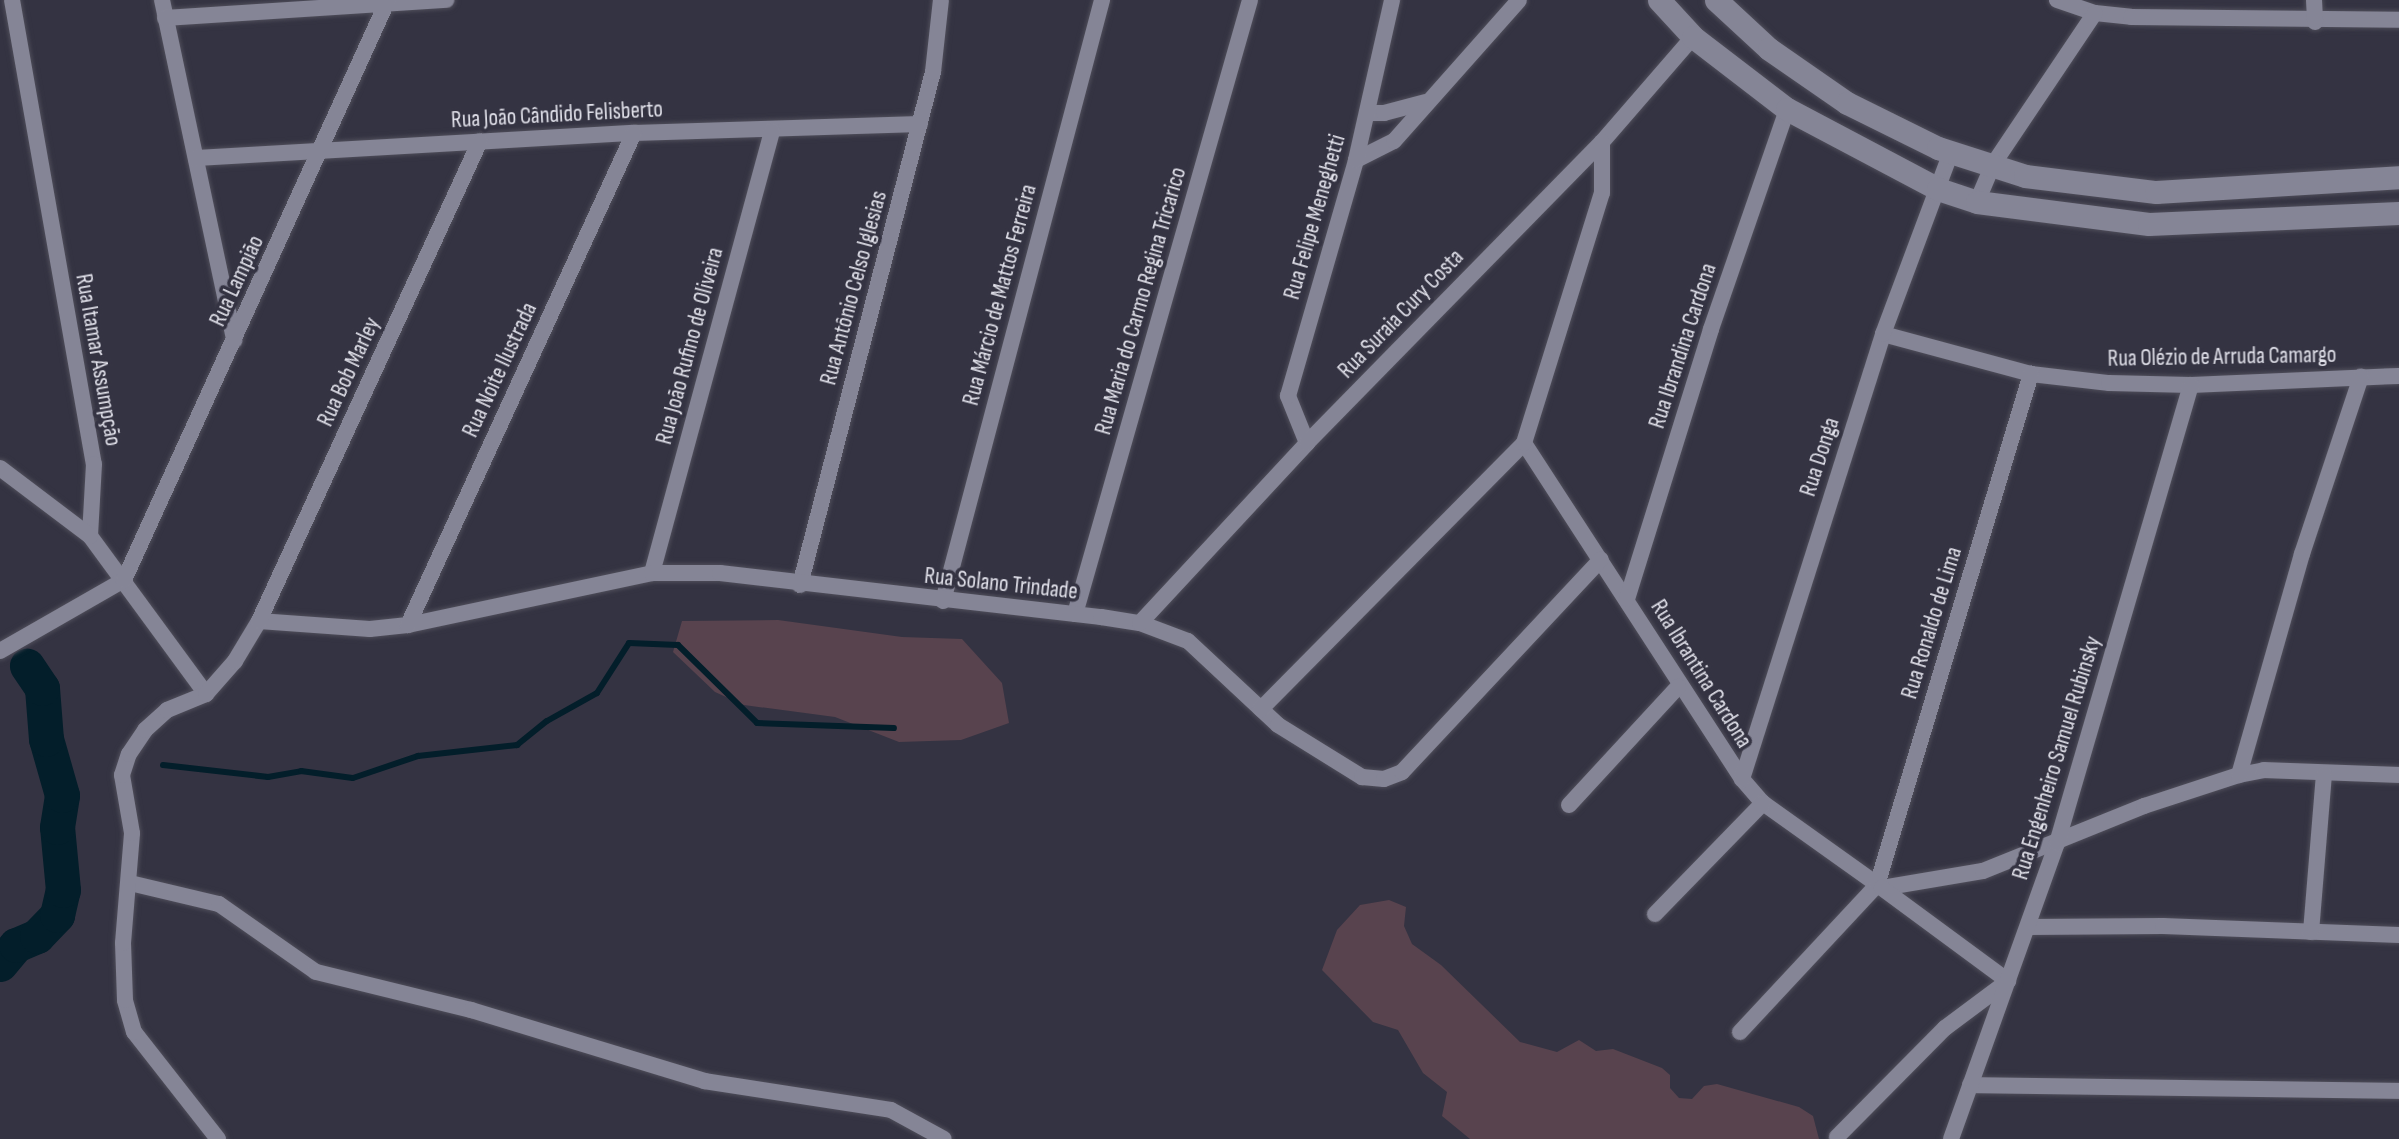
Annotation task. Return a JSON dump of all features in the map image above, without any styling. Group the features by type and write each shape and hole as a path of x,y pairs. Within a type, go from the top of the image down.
{"main road":[{"path":"1659,0 1693,37 1787,109 1938,189 1977,202 2149,224 2399,213"},
{"path":"1716,0 1769,49 1847,103 1951,152 1993,166 2066,183 2156,192 2399,177"}],"street":[{"name":"Rua Itamar Assumpção","path":"12,0 94,464 90,536"},
{"path":"162,0 234,340"},
{"path":"165,18 446,0"},
{"name":"Rua Antônio Celso Iglesias","path":"800,585 933,72 941,0"},
{"name":"Rua Márcio de Mattos Ferreira","path":"943,601 1102,0"},
{"name":"Rua Maria do Carmo Regina Tricarico","path":"1075,614 1250,0"},
{"name":"Rua Felipe Meneghetti","path":"1307,443 1288,396 1356,160 1392,0"},
{"path":"1356,160 1394,141 1518,0"},
{"path":"2057,0 2095,13 2315,22 2399,20"},
{"path":"2314,0 2315,22"},
{"name":"Rua Lampião","path":"124,580 322,150 387,2"},
{"path":"1977,202 1993,166 2095,13"},
{"name":"Rua Suraia Cury Costa","path":"1140,623 1307,443 1602,142 1693,37"},
{"path":"1367,113 1384,113 1426,102"},
{"name":"Rua Ibrandina Cardona","path":"1627,600 1787,109"},
{"name":"Rua João Cândido Felisberto","path":"196,158 634,133 772,131 920,124"},
{"name":"Rua João Rufino de Oliveira","path":"652,573 772,131"},
{"name":"Rua Noite Ilustrada","path":"408,625 634,133"},
{"name":"Rua Bob Marley","path":"206,694 235,661 259,621 480,141"},
{"path":"1261,709 1524,443 1602,193 1602,142"},
{"name":"Rua Donga","path":"1742,779 1882,334 1951,152"},
{"name":"Rua Olézio de Arruda Camargo","path":"1882,334 2031,374 2109,383 2191,385 2399,376"},
{"name":"Rua Ronaldo de Lima","path":"1880,886 2031,374"},
{"path":"2239,775 2302,554 2361,377"},
{"name":"Rua Engenheiro Samuel Rubinsky","path":"1951,1139 2057,844 2191,385"},
{"name":"Rua Ibrantina Cardona","path":"1524,443 1627,600 1678,687 1742,779 1763,803 2008,981"},
{"path":"0,468 90,536 206,694 167,710 129,754 122,775 132,832 130,883 123,943 125,1000 134,1032 218,1139"},
{"name":"Rua Solano Trindade","path":"259,621 370,629 408,625 652,573 720,572 800,585 1075,614 1140,623 1167,630 1202,651 1278,725 1363,777 1393,777 1601,559"},
{"path":"0,651 124,580"},
{"path":"1569,805 1678,687"},
{"path":"1740,1032 1880,886 1983,871 2057,844 2144,806 2239,775 2264,770 2323,775 2399,775"},
{"path":"2311,932 2323,775"},
{"path":"1655,914 1763,803"},
{"path":"130,883 219,904 316,972 471,1010 704,1081 891,1110 944,1139"},
{"path":"2028,927 2163,926 2399,935"},
{"path":"1837,1137 1945,1028 2008,981"},
{"path":"1970,1085 2399,1091"}],"shaded area":[{"path":"778,620 902,637 962,639 1002,683 1009,723 961,740 899,742 835,717 744,705 715,692 673,652 682,621"},
{"path":"1389,900 1406,907 1404,926 1412,944 1441,965 1520,1042 1557,1052 1579,1040 1596,1051 1613,1049 1662,1068 1670,1075 1670,1088 1679,1098 1692,1099 1704,1086 1717,1084 1799,1107 1813,1116 1819,1139 1470,1139 1442,1116 1447,1092 1423,1073 1398,1030 1373,1022 1322,970 1337,930 1360,905"}],"waterway":[{"path":"163,765 268,777 301,771 353,778 418,756 517,745 547,721 597,693 629,643 678,645 757,723 894,728"},
{"path":"0,964 16,945 37,936 57,915 63,890 57,827 62,795 46,739 42,688 27,666"}]}
